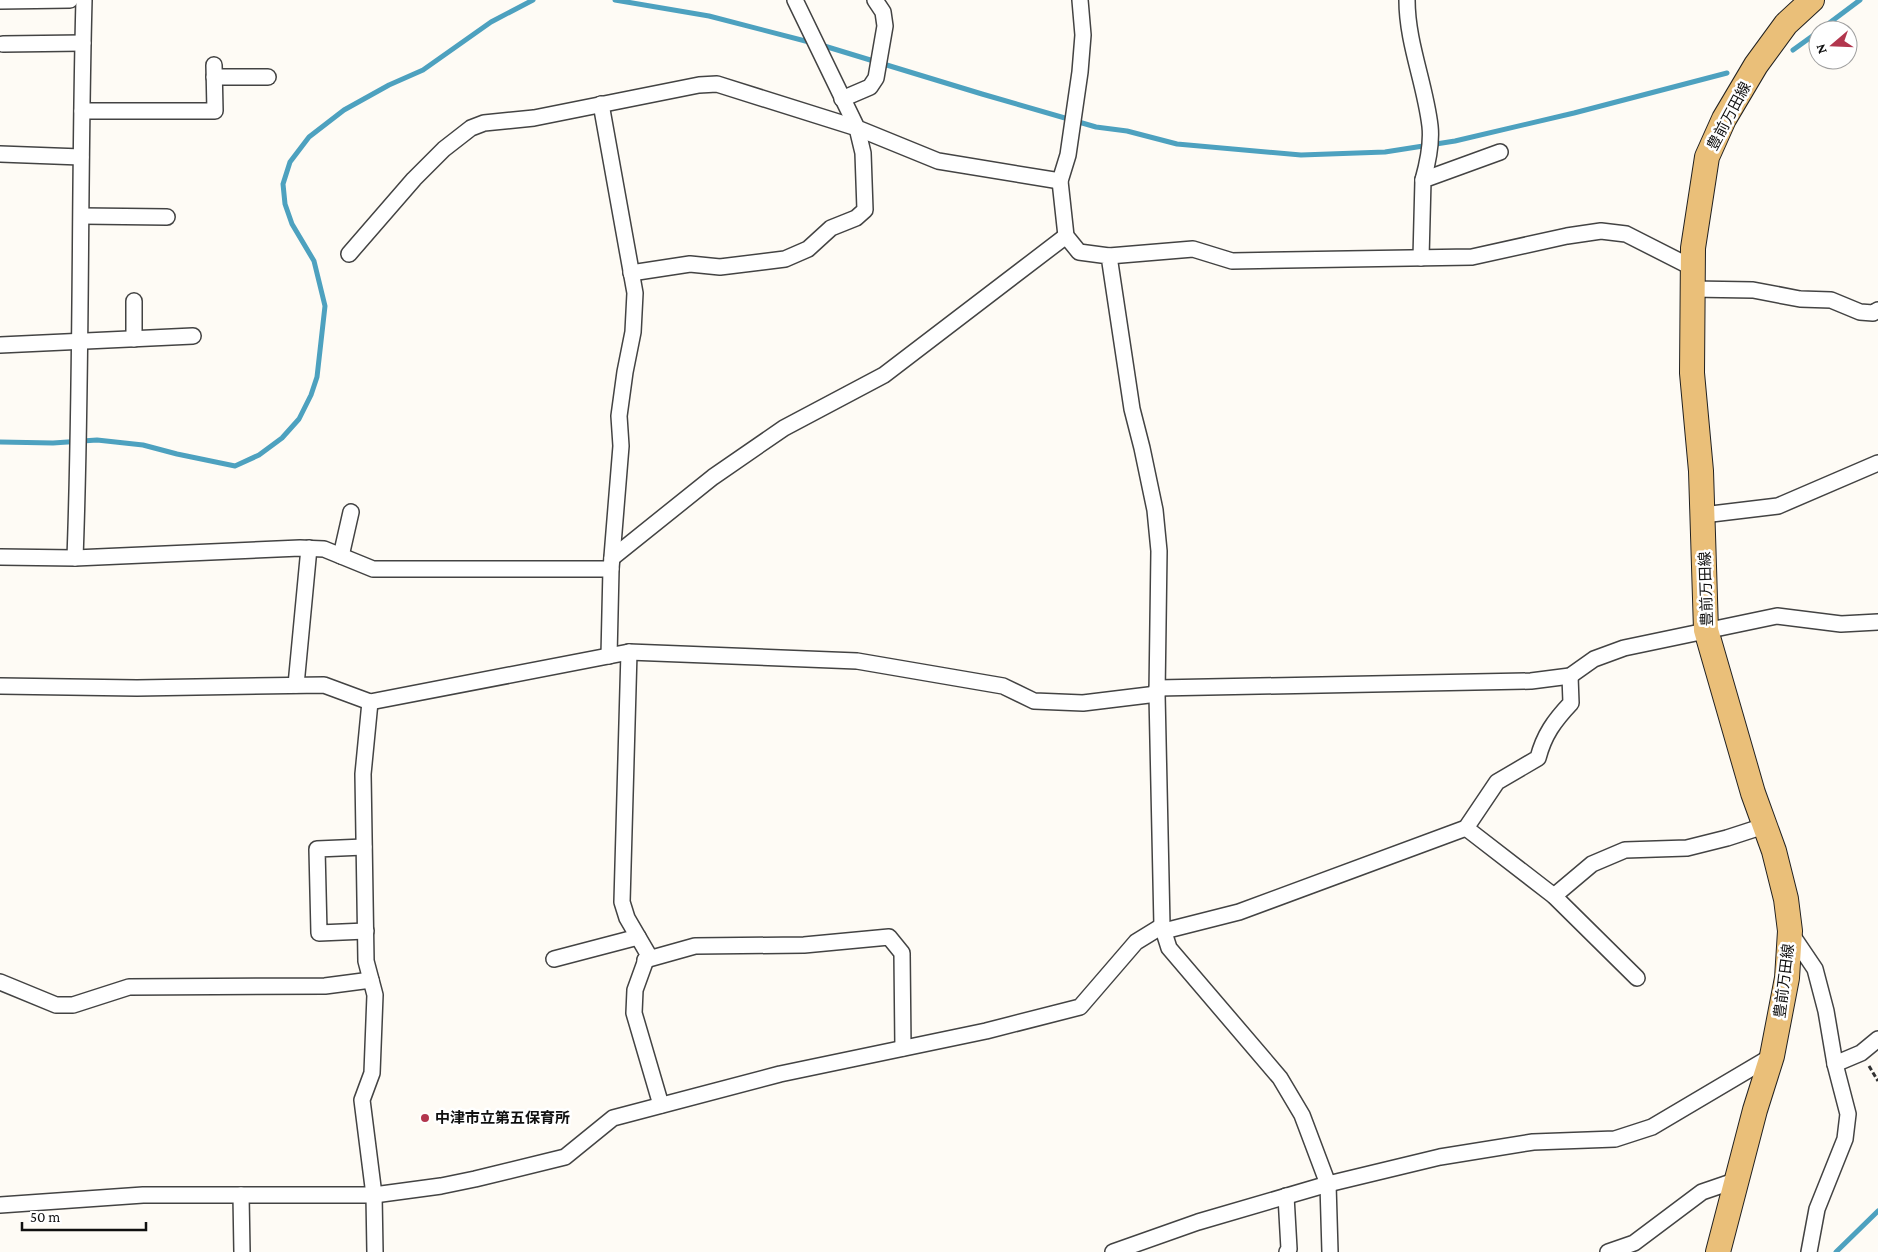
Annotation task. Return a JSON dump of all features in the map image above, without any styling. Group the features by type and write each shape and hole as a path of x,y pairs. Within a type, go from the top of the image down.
{"main road":[{"name":"豊前万田線","path":"1718,1252 1755,1110 1772,1056 1787,978 1790,931 1786,899 1774,851 1752,793 1706,630 1701,471 1692,374 1693,248 1707,157 1724,118 1756,65 1786,24 1812,0"}],"street":[{"path":"0,1 70,0"},
{"path":"75,558 84,0"},
{"path":"631,273 690,264 720,267 785,259 808,249 831,228 856,218 865,210 863,153 857,128 795,0"},
{"path":"842,99 870,87 876,78 885,26 883,12 875,0"},
{"path":"1080,0 1084,34 1080,72 1068,155 1060,181 1066,236 1080,252 1109,256 1193,249 1232,262 1472,257 1567,236 1601,231 1626,234 1692,278 1800,299 1830,300 1860,312 1878,310"},
{"path":"1407,0 1407,22 1430,127 1430,155 1423,180 1421,258"},
{"path":"3,44 83,43"},
{"path":"82,111 215,111 214,71 268,78"},
{"path":"350,254 414,179 444,149 471,128 484,123 534,118 699,85 717,84 857,128 911,151 938,160 1060,181"},
{"path":"601,104 635,293 633,332 619,416 621,446 611,563 609,656"},
{"path":"1423,180 1500,152"},
{"path":"0,154 81,157"},
{"path":"82,216 168,217"},
{"path":"0,557 75,558 309,548 324,549 373,569 611,563 713,477 784,428 884,375 1066,236"},
{"path":"1109,256 1132,409 1155,510 1159,551 1157,691 1163,928 1169,948 1280,1078 1302,1115 1328,1184 1330,1252"},
{"path":"134,301 134,339"},
{"path":"0,345 193,336"},
{"path":"1703,515 1778,506 1878,463"},
{"path":"341,556 352,512"},
{"path":"296,685 309,548"},
{"path":"0,686 137,688 324,685 370,702 629,652 857,661 1003,686 1034,701 1083,703 1157,691 1531,681 1570,676 1594,659 1624,648 1777,616 1841,624 1878,622"},
{"path":"629,652 622,902 627,918 648,954 635,990 634,1013 662,1105"},
{"path":"0,1205 143,1195 374,1195 449,1184 565,1157 613,1118 780,1074 986,1031 1080,1007 1136,942 1163,928 1239,912 1466,828 1497,782 1538,758 1543,740 1560,714 1571,703 1570,676"},
{"path":"370,702 364,774 364,848 366,961 374,995 372,1074 362,1100 374,1195 375,1252"},
{"path":"1554,896 1592,864 1625,850 1687,848 1764,826"},
{"path":"1466,828 1554,896 1637,978"},
{"path":"364,848 317,850 319,933 366,931"},
{"path":"1790,931 1815,968 1826,1011 1835,1064 1848,1114 1845,1139 1817,1210 1809,1252"},
{"path":"554,958 638,937"},
{"path":"645,960 694,946 804,945 889,937 902,953 903,1048"},
{"path":"0,982 56,1005 74,1005 129,987 325,986 371,980"},
{"path":"1835,1064 1861,1052 1878,1039"},
{"path":"1113,1252 1198,1222 1286,1196 1440,1157 1533,1142 1615,1139 1652,1127 1772,1056"},
{"path":"1608,1252 1634,1243 1702,1192 1737,1180"},
{"path":"242,1195 242,1252"},
{"path":"1286,1196 1288,1251"}],"waterway":[{"path":"0,442 53,443 97,440 143,445 235,466 259,455 282,438 299,419 311,395 317,377 325,306 314,261 292,224 285,204 283,184 290,162 309,137 344,110 389,85 423,70 491,22 533,0"},
{"path":"615,0 709,16 813,43"},
{"path":"1833,20 1860,0"},
{"path":"1793,50 1808,39"},
{"path":"821,45 1096,127 1127,131 1177,144 1301,155 1385,152 1455,141 1574,113 1727,73"},
{"path":"1836,1252 1878,1211"}],"place":[{"name":"中津市立第五保育所","path":"425,1118"}]}
